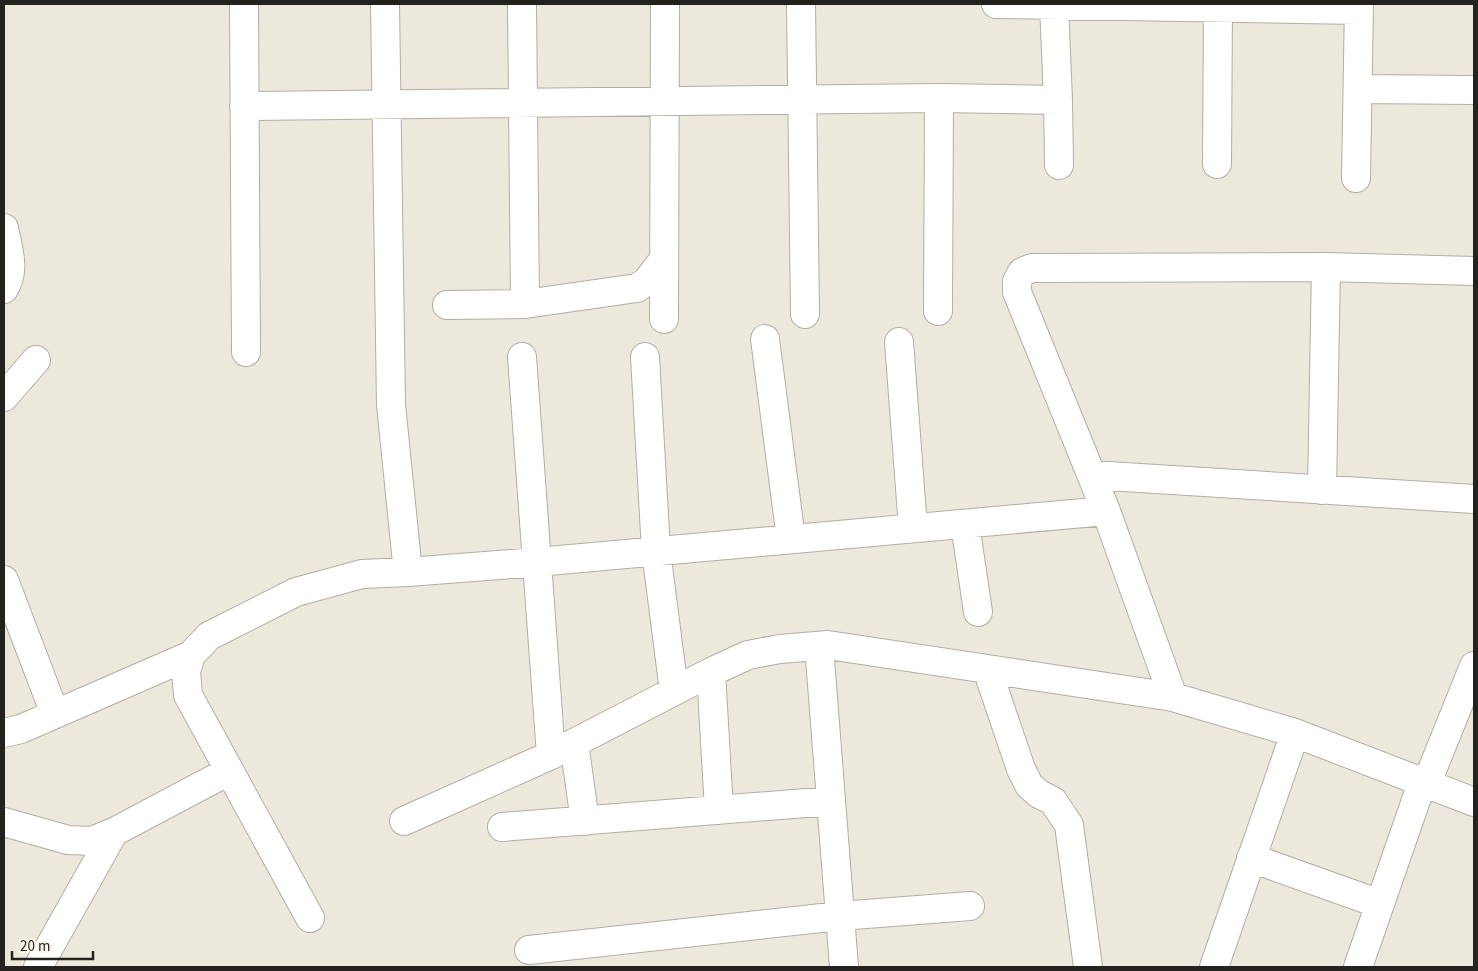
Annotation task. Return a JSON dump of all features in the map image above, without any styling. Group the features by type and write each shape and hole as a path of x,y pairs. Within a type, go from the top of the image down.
{"street":[{"path":"244,4 246,352"},
{"path":"384,4 391,405 408,572"},
{"path":"522,4 526,304"},
{"path":"664,319 665,4"},
{"path":"801,4 805,314"},
{"path":"996,4 1359,7 1356,178"},
{"path":"1054,4 1059,166"},
{"path":"1217,164 1218,6"},
{"path":"1358,89 1474,90"},
{"path":"244,106 939,98 1058,100"},
{"path":"938,310 939,98"},
{"path":"4,228 11,268 8,283 4,290"},
{"path":"447,305 526,304 637,288 648,281 664,259"},
{"path":"1173,697 1106,511 1018,292 1017,281 1022,272 1032,268 1088,267 1326,267 1474,271"},
{"path":"1322,490 1326,267"},
{"path":"765,339 791,539"},
{"path":"899,342 913,528"},
{"path":"522,357 537,562 562,749 585,820"},
{"path":"645,357 656,551 674,691"},
{"path":"4,396 36,360"},
{"path":"1092,475 1474,499"},
{"path":"4,733 21,729 191,655 209,636 296,592 362,574 537,562 1106,511"},
{"path":"965,524 978,612"},
{"path":"4,580 55,714"},
{"path":"404,821 562,749 711,672 748,655 780,649 828,645 1173,697 1295,732 1474,802"},
{"path":"819,646 844,967"},
{"path":"191,655 186,672 188,695 310,918"},
{"path":"1358,967 1424,784 1474,666"},
{"path":"987,669 1021,769 1029,785 1053,801 1069,825 1088,967"},
{"path":"711,672 719,810"},
{"path":"1214,967 1295,732"},
{"path":"4,822 68,840 92,841 114,832 229,771"},
{"path":"502,827 831,801"},
{"path":"38,967 114,832"},
{"path":"1251,858 1380,904"},
{"path":"529,950 840,916 970,906"}]}
